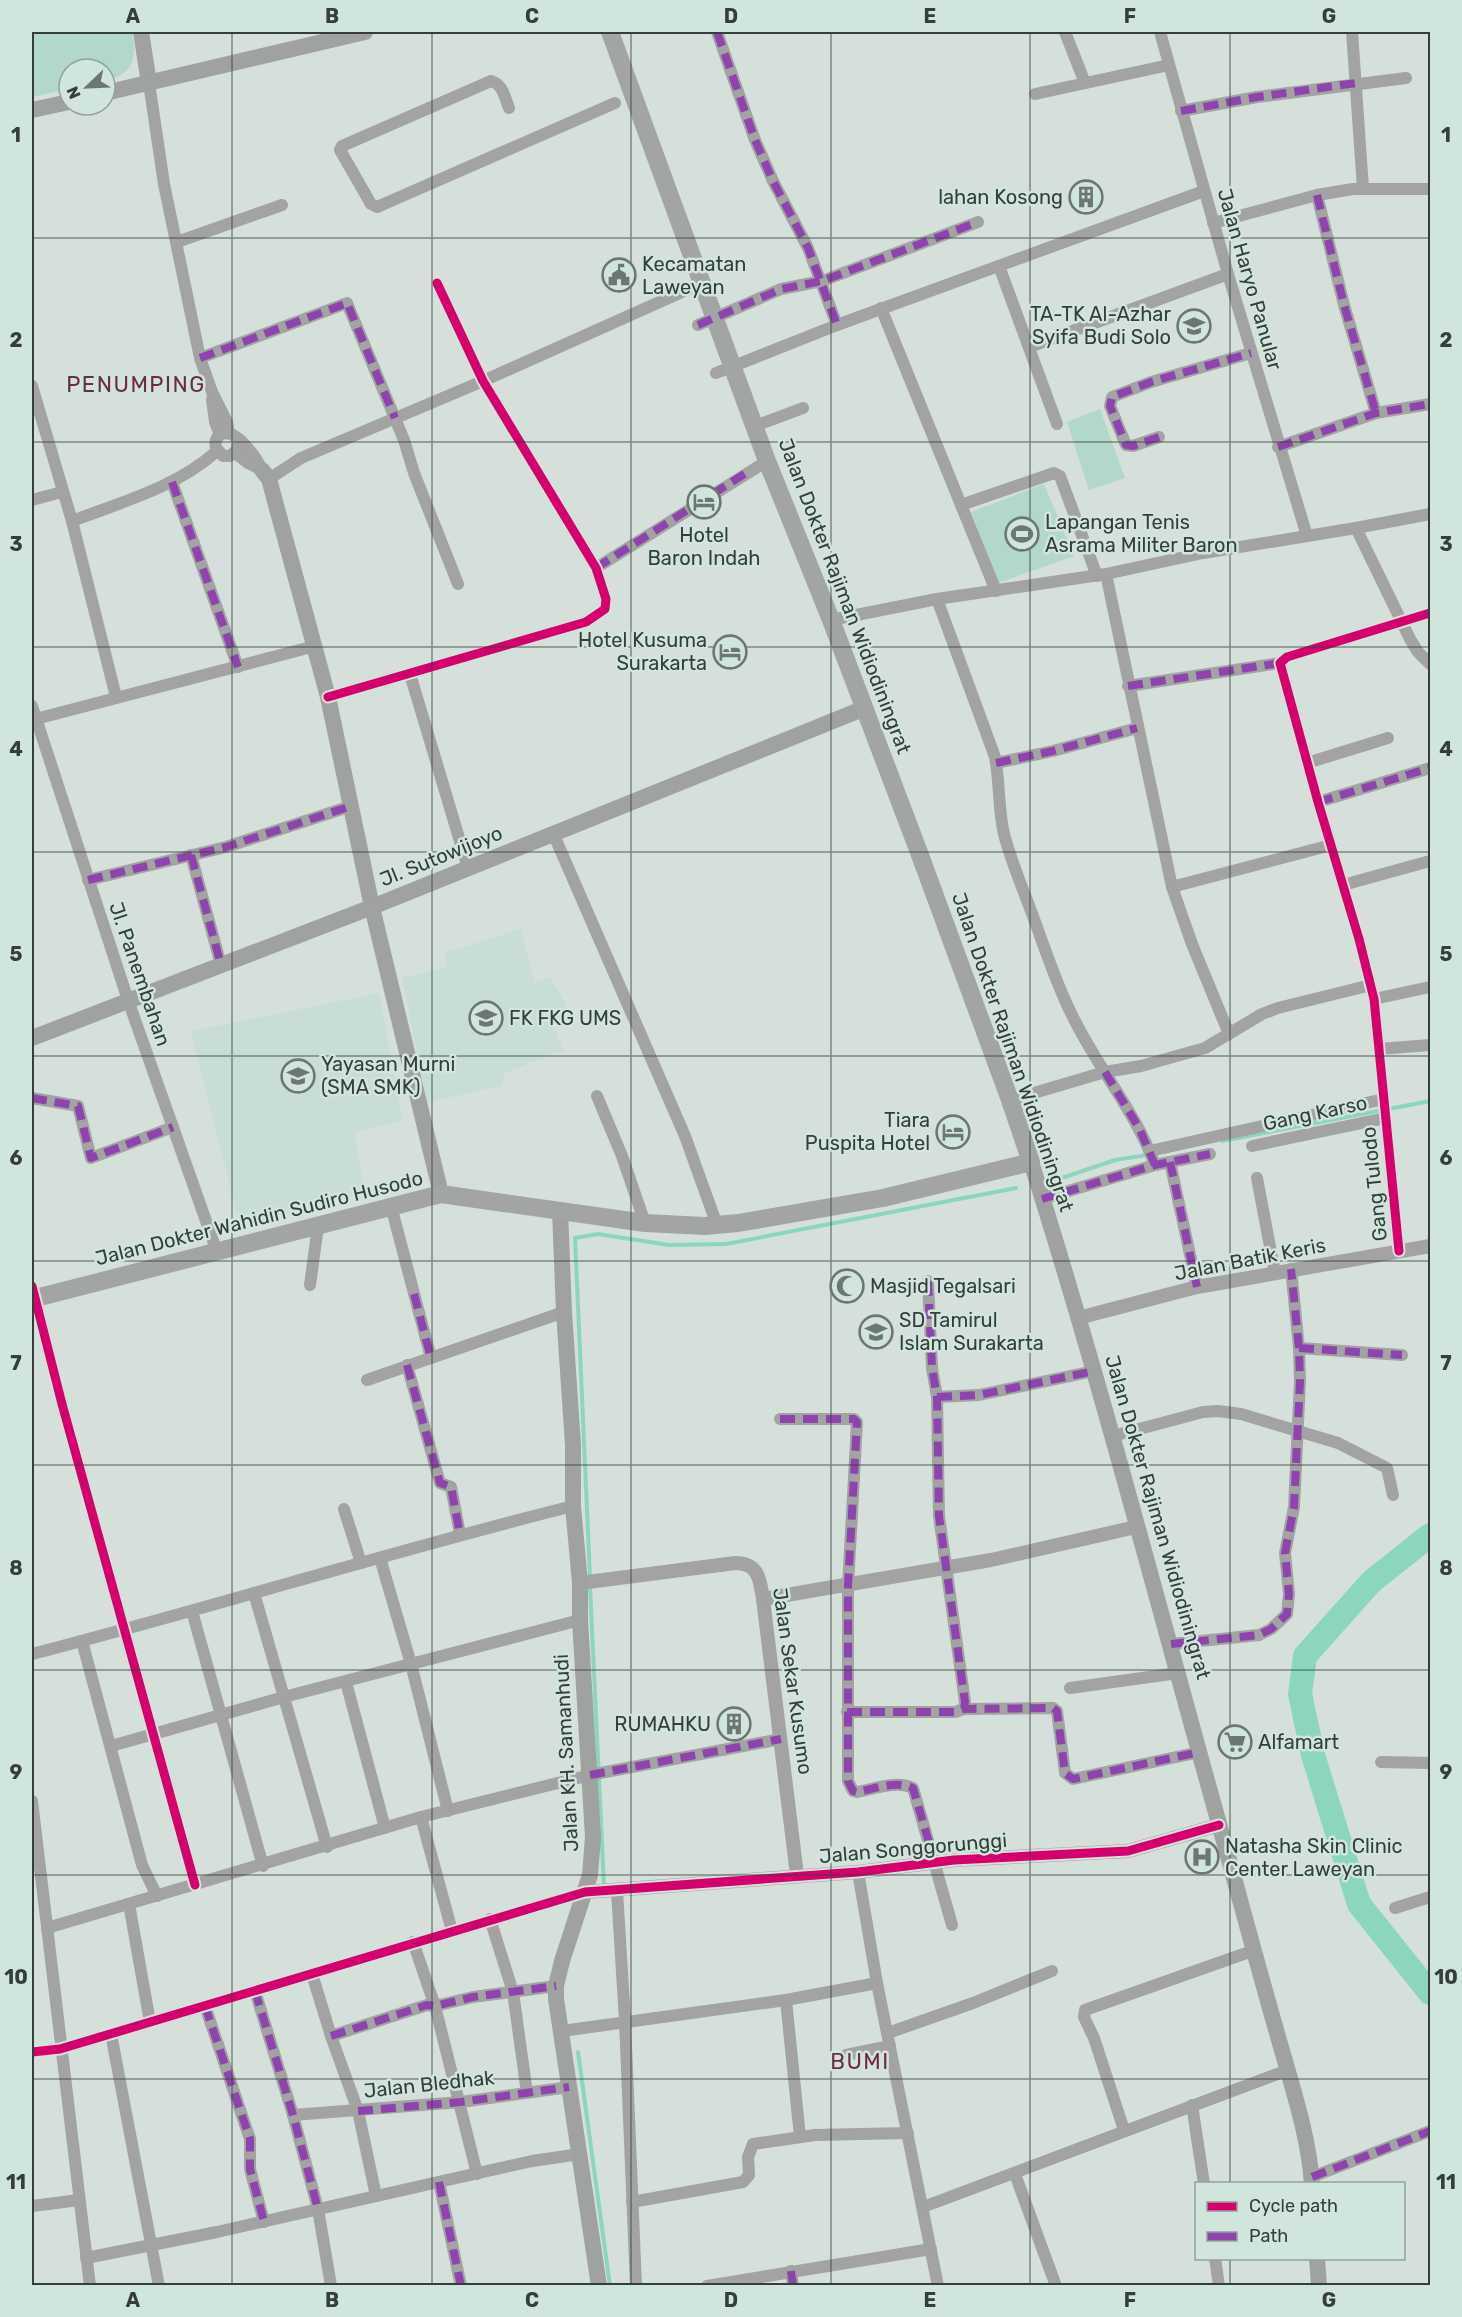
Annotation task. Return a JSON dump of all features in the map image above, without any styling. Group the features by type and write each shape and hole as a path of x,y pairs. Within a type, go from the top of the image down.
{"main road":[{"path":"141,32 149,83"},
{"path":"117,90 320,37 365,32"},
{"name":"Jalan Dokter Rajiman Widiodiningrat","path":"610,32 755,426 865,708 1010,1100 1113,1436 1136,1527 1171,1644 1288,2070 1307,2148 1312,2180"},
{"path":"32,110 57,105"},
{"path":"266,474 328,697 372,907 402,1023 441,1194"},
{"name":"Jl. Sutowijoyo","path":"32,1038 372,907 865,708"},
{"name":"Jalan Dokter Wahidin Sudiro Husodo","path":"32,1295 217,1252 441,1194 645,1223 717,1225 883,1198 1030,1162"},
{"name":"Jalan KH. Samanhudi","path":"560,1210 573,1445 573,1506 583,1582 580,1620 597,1774 590,1875 602,1891 569,1938 556,1986 556,1999 598,2286"},
{"path":"1317,2260 1319,2286"}],"street":[{"path":"717,32 755,140 773,181 808,248 837,325"},
{"path":"1065,32 1085,83"},
{"name":"Jalan Haryo Panular","path":"1160,32 1278,447 1307,536"},
{"path":"1352,32 1363,188"},
{"path":"1035,94 1169,65"},
{"path":"1181,111 1257,97 1406,78"},
{"path":"508,108 502,88 496,82 491,81 370,133 340,147 340,150 371,204 377,207 615,103"},
{"path":"149,83 164,184 200,358 212,392 227,422 231,440 226,456 217,451"},
{"path":"1213,223 1317,195 1363,188 1431,189"},
{"path":"716,374 881,308 1204,191"},
{"path":"1317,195 1344,304 1376,413"},
{"path":"177,242 282,205"},
{"path":"698,325 781,290 822,281 978,222"},
{"path":"999,266 1057,424"},
{"path":"1029,347 1228,274"},
{"path":"328,697 576,625 597,616 605,609 606,599 596,568 483,381 437,283"},
{"path":"217,451 216,441 231,440 254,453 266,474 483,381 702,283"},
{"path":"200,358 347,303 405,440 414,473 458,584"},
{"path":"881,308 996,591"},
{"path":"1160,437 1126,446 1110,406 1112,397 1151,382 1251,353"},
{"path":"32,386 37,425 72,522 116,697"},
{"path":"1278,447 1376,413 1431,404"},
{"path":"755,426 803,408"},
{"path":"72,522 172,482 196,468 217,451"},
{"path":"596,568 768,460"},
{"path":"961,504 1058,474 1060,476 1101,575 1172,887 1192,944 1229,1035"},
{"path":"172,482 238,667"},
{"path":"32,500 62,492"},
{"path":"831,620 937,599 1101,575 1203,553 1431,514"},
{"path":"1356,528 1418,652 1431,664"},
{"path":"937,599 996,763 1009,854 1070,1011 1091,1053 1139,1128 1152,1156 1170,1162 1210,1154"},
{"path":"1128,686 1280,663 1287,657 1431,613"},
{"path":"33,720 315,646"},
{"name":"Gang Tulodo","path":"1280,663 1374,999 1399,1251"},
{"path":"410,674 468,868"},
{"name":"Jl. Panembahan","path":"32,706 33,720 217,1252"},
{"path":"996,763 1053,751 1137,728"},
{"path":"1307,763 1388,738"},
{"path":"1318,802 1431,768"},
{"path":"88,880 248,840 351,806"},
{"path":"553,833 685,1136 717,1225"},
{"path":"1172,887 1331,845"},
{"path":"191,855 220,965"},
{"path":"1343,885 1431,861"},
{"path":"1010,1100 1105,1072 1167,1059 1205,1048 1262,1014 1371,985"},
{"path":"1374,999 1431,987"},
{"path":"1379,1049 1431,1045"},
{"path":"597,1096 622,1156 645,1223"},
{"path":"32,1098 78,1106 91,1158 173,1127"},
{"path":"1042,1199 1152,1156 1385,1108"},
{"name":"Gang Karso","path":"1252,1146 1385,1108"},
{"path":"1170,1162 1197,1287"},
{"path":"1257,1178 1275,1273"},
{"path":"391,1206 431,1358"},
{"path":"310,1285 318,1226"},
{"name":"Jalan Batik Keris","path":"1078,1318 1197,1287 1431,1246"},
{"path":"1171,1644 1259,1635 1271,1629 1287,1614 1289,1594 1285,1553 1294,1507 1300,1381 1291,1269"},
{"path":"928,1281 932,1368 936,1397 939,1515 965,1702 964,1710"},
{"path":"32,1295 195,1885"},
{"path":"367,1380 564,1312"},
{"path":"1299,1348 1402,1355"},
{"path":"407,1365 440,1483 451,1487 460,1534"},
{"path":"936,1397 979,1395 1094,1371"},
{"path":"1113,1436 1203,1412 1241,1414 1338,1443 1387,1468 1393,1495"},
{"path":"780,1419 854,1419 857,1422 848,1586 849,1786 857,1792 906,1784 913,1788 952,1925"},
{"path":"32,1654 125,1630 460,1534 573,1506"},
{"path":"344,1509 361,1563"},
{"path":"763,1599 848,1586 1046,1549 1136,1527"},
{"path":"380,1558 411,1664 448,1811"},
{"name":"Jalan Sekar Kusumo","path":"583,1582 741,1563 752,1566 758,1574 797,1875"},
{"path":"254,1593 327,1846"},
{"path":"192,1611 263,1866"},
{"path":"111,1746 284,1697 580,1620"},
{"path":"82,1641 142,1865 157,1896"},
{"path":"1070,1688 1178,1672"},
{"path":"346,1682 385,1828"},
{"path":"847,1712 1055,1709 1065,1773 1073,1779 1200,1752"},
{"path":"47,1928 263,1866 421,1817 597,1774 781,1739"},
{"path":"1381,1762 1431,1762"},
{"path":"32,1801 36,1882 47,1928 90,2286"},
{"path":"421,1817 452,1931"},
{"name":"Jalan Songgorunggi","path":"602,1891 858,1872 935,1863 1128,1851 1219,1825"},
{"path":"858,1872 877,1983 938,2286"},
{"path":"32,2052 60,2049 490,1919 602,1891 625,2021 636,2286"},
{"path":"1395,1908 1431,1897"},
{"path":"129,1904 150,2022"},
{"path":"490,1919 513,1992 527,2093"},
{"path":"413,1942 435,2006 477,2174"},
{"path":"1124,2130 1094,2038 1084,2017 1085,2010 1255,1950"},
{"path":"888,2032 973,2003 1052,1971"},
{"path":"312,1974 331,2036 358,2110 376,2196"},
{"path":"562,2031 786,2000 877,1983"},
{"path":"331,2036 427,2005 435,2006 473,1997 556,1986"},
{"path":"255,1991 318,2209 331,2286"},
{"path":"786,2000 800,2137"},
{"path":"205,2006 250,2139 250,2169 264,2222"},
{"path":"111,2034 159,2286"},
{"path":"846,2055 890,2046"},
{"path":"923,2207 1288,2070"},
{"name":"Jalan Bledhak","path":"292,2115 460,2102 569,2086"},
{"path":"1192,2105 1204,2182"},
{"path":"1312,2180 1431,2131"},
{"path":"632,2202 743,2182 749,2175 748,2157 753,2145 800,2137 908,2133"},
{"path":"86,2258 264,2222 552,2157 580,2154"},
{"path":"1015,2174 1056,2286"},
{"path":"439,2182 461,2286"},
{"path":"32,2206 79,2200"},
{"path":"707,2286 931,2249"},
{"path":"1215,2260 1219,2286"},
{"path":"791,2271 793,2286"}],"shaded area":[{"name":"FK FKG UMS","path":"521,929 534,983 550,977 571,1014 552,1022 563,1050 505,1073 502,1085 427,1103 402,978 447,967 444,953"},
{"name":"Yayasan Murni (SMA SMK)","path":"379,993 403,1121 354,1132 365,1192 240,1227 191,1031"}],"green space":[{"path":"32,32 132,32 133,57 128,69 122,74 117,77 117,57 57,57 57,92 32,97"},
{"path":"1100,409 1125,478 1089,490 1067,422"},
{"name":"Lapangan Tenis Asrama Militer Baron","path":"1044,484 1074,556 998,583 971,512"}],"waterway":[{"path":"1222,1141 1430,1101"},
{"path":"1056,1180 1115,1160 1147,1155"},
{"path":"590,1578 575,1238 598,1234 669,1245 726,1244 1016,1188"},
{"path":"1430,1535 1371,1582 1305,1656 1300,1694 1313,1755 1359,1904 1430,1993"},
{"path":"590,1586 604,1887"},
{"path":"578,2052 610,2286"}],"marked path":[{"path":"717,32 755,140 773,181 808,248 837,325"},
{"path":"1181,111 1257,97 1356,83"},
{"path":"1317,195 1344,305 1376,413"},
{"path":"698,325 781,289 822,281 978,222"},
{"path":"200,358 347,303 395,418"},
{"path":"1159,437 1133,446 1126,445 1110,406 1112,397 1151,382 1251,353"},
{"path":"1278,447 1376,413 1430,404"},
{"path":"596,568 749,471"},
{"path":"172,482 238,667"},
{"path":"1128,686 1280,663"},
{"path":"996,763 1053,751 1137,728"},
{"path":"1318,802 1430,768"},
{"path":"88,880 226,847 351,806"},
{"path":"191,855 221,965"},
{"path":"1105,1072 1139,1128 1155,1165"},
{"path":"32,1098 78,1106 91,1158 173,1127"},
{"path":"1042,1199 1155,1165 1210,1154"},
{"path":"1170,1162 1197,1287"},
{"path":"1171,1644 1259,1635 1271,1629 1287,1614 1289,1594 1285,1553 1294,1507 1300,1381 1291,1269"},
{"path":"928,1281 932,1368 937,1397 939,1516 965,1702 964,1709"},
{"path":"414,1294 431,1358"},
{"path":"1299,1348 1402,1355"},
{"path":"407,1365 440,1483 451,1487 460,1534"},
{"path":"937,1397 979,1395 1094,1371"},
{"path":"780,1419 854,1419 857,1422 848,1586 848,1781 853,1791 857,1792 893,1785 913,1788 935,1863"},
{"path":"847,1712 955,1712 964,1709 1053,1708 1057,1711 1065,1773 1073,1779 1200,1752"},
{"path":"590,1775 781,1739"},
{"path":"331,2036 427,2005 435,2006 473,1997 556,1986"},
{"path":"255,1991 293,2115 318,2209"},
{"path":"205,2006 250,2139 250,2169 264,2222"},
{"path":"358,2111 461,2102 569,2087"},
{"path":"1312,2177 1430,2131"},
{"path":"439,2182 461,2286"},
{"path":"791,2271 793,2286"}],"cycle path":[{"path":"328,697 586,622 605,609 606,599 596,568 483,381 437,283"},
{"path":"1399,1251 1374,999 1280,663 1287,657 1430,613"},
{"path":"32,1286 62,1404 195,1885"},
{"path":"32,2052 60,2049 585,1892 858,1872 954,1860 1128,1851 1219,1825"}],"place":[{"name":"lahan Kosong","path":"1086,197"},
{"name":"Kecamatan Laweyan","path":"619,275"},
{"name":"TA-TK Al-Azhar Syifa Budi Solo","path":"1194,326"},
{"name":"Hotel Baron Indah","path":"704,502"},
{"name":"Lapangan Tenis Asrama Militer Baron","path":"1022,534"},
{"name":"Hotel Kusuma Surakarta","path":"730,652"},
{"name":"FK FKG UMS","path":"486,1018"},
{"name":"Yayasan Murni (SMA SMK)","path":"298,1076"},
{"name":"Tiara Puspita Hotel","path":"953,1132"},
{"name":"Masjid Tegalsari","path":"847,1286"},
{"name":"SD Tamirul Islam Surakarta","path":"876,1332"},
{"name":"RUMAHKU","path":"734,1724"},
{"name":"Alfamart","path":"1235,1742"},
{"name":"Natasha Skin Clinic Center Laweyan","path":"1202,1857"}],"district":[{"name":"PENUMPING","path":"136,384"},
{"name":"BUMI","path":"860,2061"}]}
